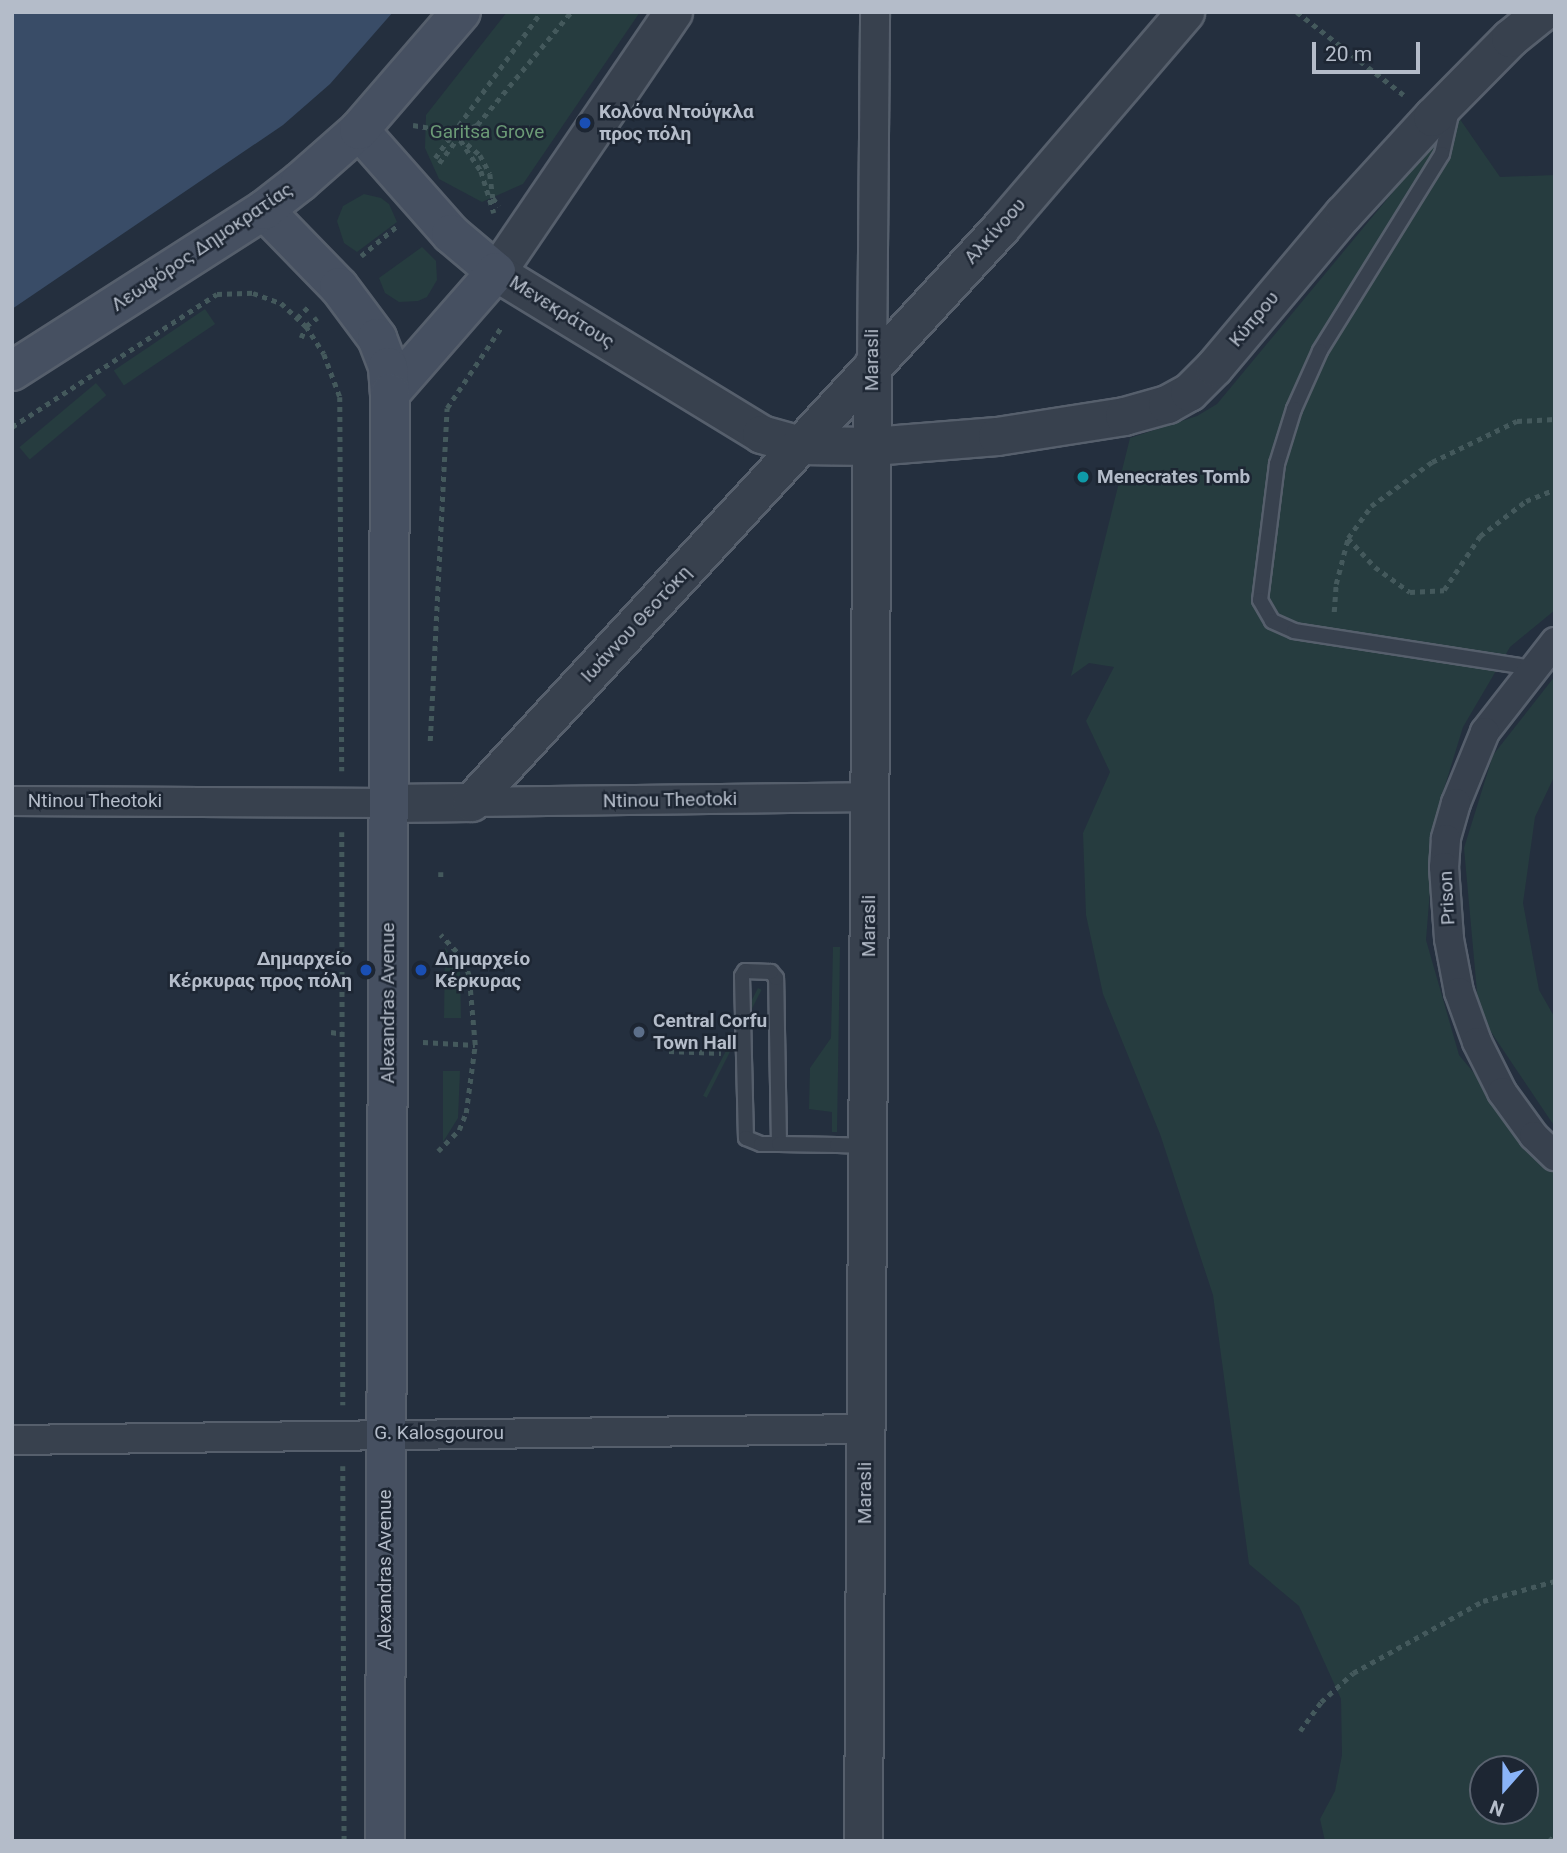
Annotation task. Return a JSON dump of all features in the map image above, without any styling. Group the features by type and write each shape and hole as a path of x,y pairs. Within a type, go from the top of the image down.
{"main road":[{"name":"Λεωφόρος Δημοκρατίας","path":"12,371 264,210 359,130 461,12"},
{"name":"Μενεκράτους","path":"359,130 451,233 496,272"},
{"name":"Alexandras Avenue","path":"264,210 334,281 377,338 388,367 390,393 385,1841"},
{"path":"390,393 496,272"}],"street":[{"path":"496,272 673,12"},
{"name":"Marasli","path":"863,1841 875,12"},
{"name":"Αλκίνοου","path":"800,445 1001,227 1185,12"},
{"name":"Κύπρου","path":"800,445 872,446 997,436 1124,416 1167,404 1189,392 1214,367 1343,214 1510,38 1542,12"},
{"name":"Μενεκράτους","path":"496,272 761,434 800,445"},
{"name":"Ιωάννου Θεοτόκη","path":"471,802 800,445"},
{"name":"Prison","path":"1555,642 1531,668 1485,732 1471,762 1446,839 1445,905 1459,992 1477,1042 1502,1092 1534,1136 1555,1156"},
{"name":"Ntinou Theotoki","path":"471,802 870,797"},
{"name":"Ntinou Theotoki","path":"12,801 388,803"},
{"path":"388,803 471,802"},
{"name":"G. Kalosgourou","path":"12,1440 866,1429"}],"lane":[{"path":"1444,106 1442,154 1320,351 1294,409 1277,464 1260,600 1264,612 1282,628 1531,668"},
{"path":"779,1144 776,978 771,972 745,971 742,975 746,1138 751,1142 779,1144 867,1146"}],"path":[{"path":"435,170 541,12"},
{"path":"1297,12 1444,106"},
{"path":"431,163 457,134 477,125 570,13"},
{"path":"413,125 457,134 480,155 489,174 493,198 497,204"},
{"path":"457,134 481,171 493,212"},
{"path":"371,248 389,234"},
{"path":"12,427 216,294 253,293 281,303 306,326 324,354 340,397 344,1841"},
{"path":"301,338 306,326 321,315"},
{"path":"426,802 447,408 509,316"},
{"path":"1332,635 1336,584 1348,538 1371,506 1432,462 1517,421 1555,419"},
{"path":"1348,538 1375,567 1410,592 1444,590 1480,536 1526,501 1555,489"},
{"path":"441,872 442,881"},
{"path":"438,1151 458,1130 466,1113 475,1045 469,976 463,959 441,934"},
{"path":"425,1055 426,1028"},
{"path":"331,1032 350,1034"},
{"path":"439,1043 475,1045"},
{"path":"669,1051 743,1054"},
{"path":"1300,1731 1321,1702 1353,1674 1483,1601 1555,1581"},
{"path":"1549,1841 1555,1835"}],"green space":[{"name":"Garitsa Grove","path":"507,12 640,12 523,184 482,202 439,179 425,148 426,115"},
{"path":"1457,115 1500,177 1555,175 1555,610 1510,647 1463,727 1436,815 1426,940 1459,1055 1555,1171 1555,1841 1325,1841 1320,1819 1335,1791 1342,1755 1341,1699 1299,1606 1249,1564 1213,1295 1160,1134 1103,994 1086,915 1083,833 1110,772 1086,721 1114,667 1089,663 1071,676 1130,438 1197,416 1217,404"},
{"path":"364,194 381,198 389,204 397,222 357,252 344,243 337,221 343,206"},
{"path":"422,247 436,261 437,280 427,297 418,301 399,302 385,293 379,278"},
{"path":"205,309 215,324 124,385 114,371"},
{"path":"96,383 106,395 30,460 19,447"},
{"path":"1555,676 1555,775 1535,817 1523,903 1539,990 1555,1018 1555,1127 1479,1014 1464,848 1493,755"},
{"path":"445,947 460,971 461,1018 444,1018"},
{"path":"833,947 840,947 837,1132 832,1132 832,1112 809,1109 810,1068 831,1038"},
{"path":"758,988 762,990 707,1098 703,1096"},
{"path":"443,1071 460,1071 458,1118 443,1142"}],"water":[{"path":"12,12 393,12 330,84 283,125 12,309"}],"place":[{"name":"Κολόνα Ντούγκλα προς πόλη","path":"585,123"},
{"name":"Menecrates Tomb","path":"1083,477"},
{"name":"Δημαρχείο Κέρκυρας προς πόλη","path":"366,970"},
{"name":"Δημαρχείο Κέρκυρας","path":"421,970"},
{"name":"Central Corfu Town Hall","path":"639,1032"}]}
